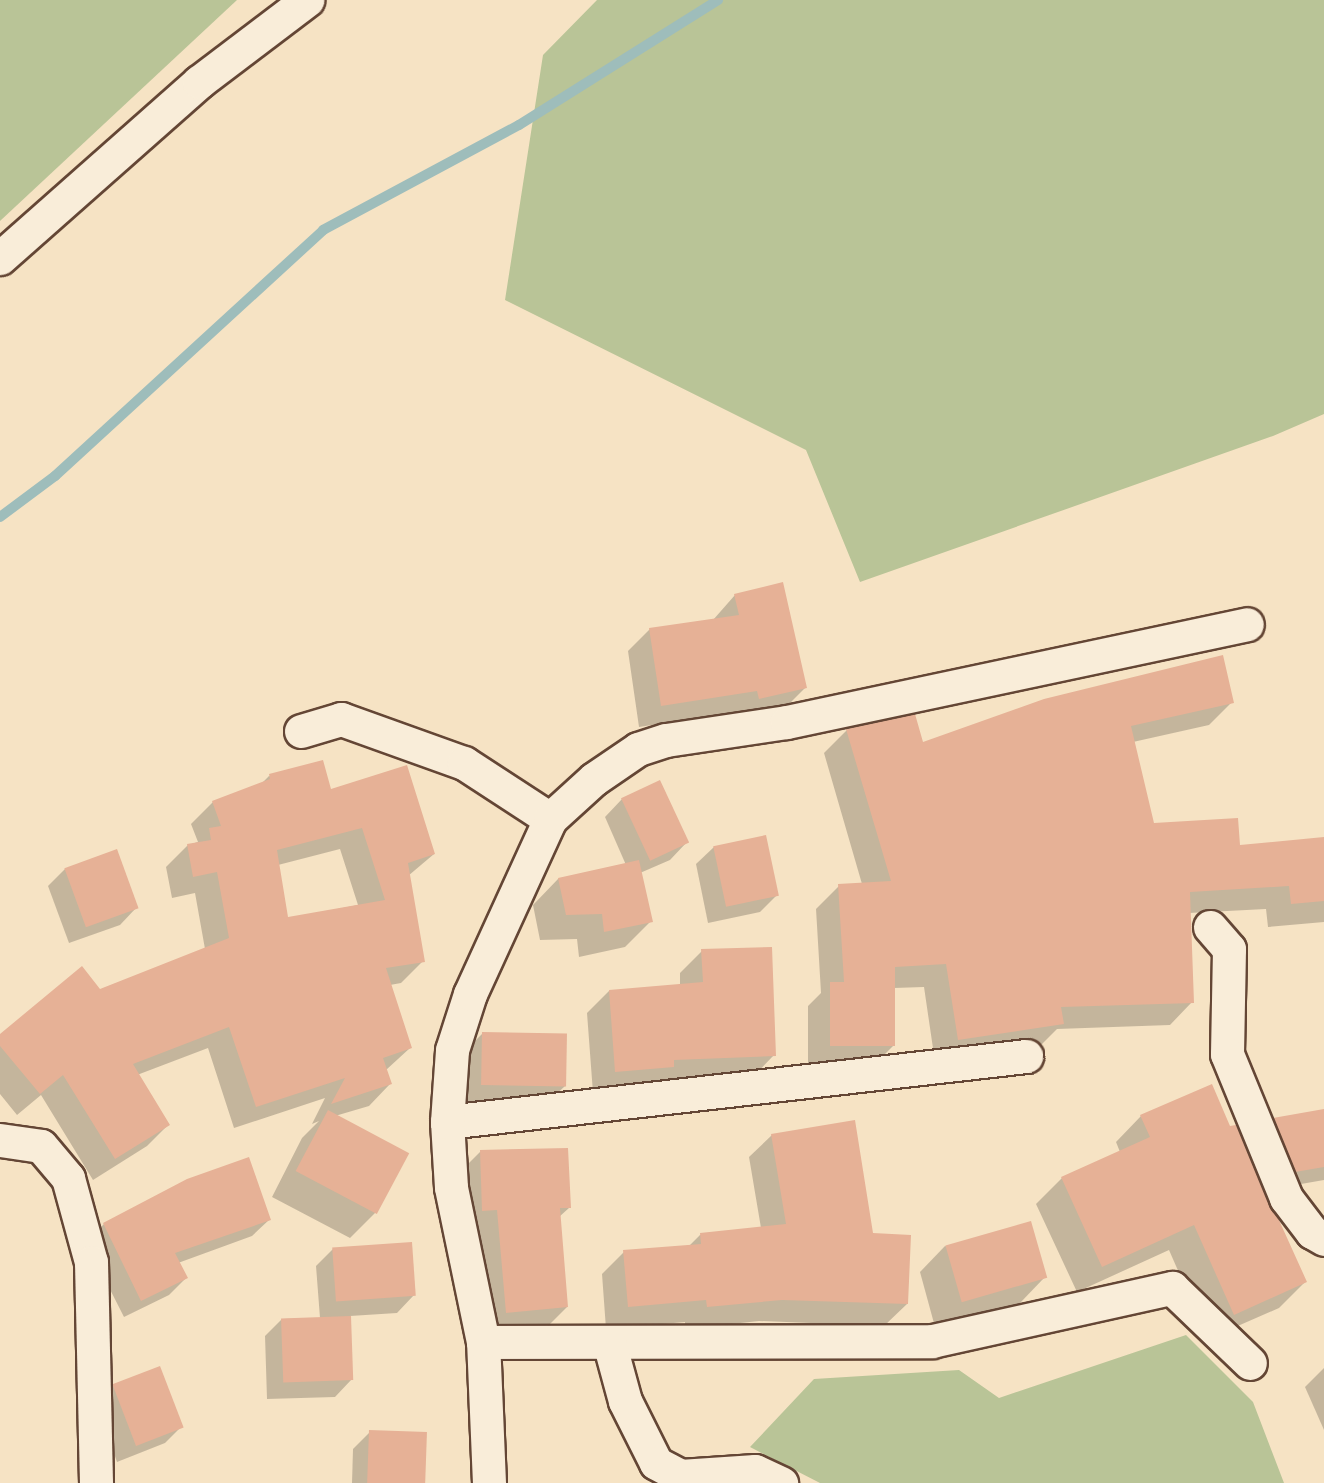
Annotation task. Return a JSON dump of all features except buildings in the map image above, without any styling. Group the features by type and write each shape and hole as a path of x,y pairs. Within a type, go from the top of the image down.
{"street":[{"path":"0,258 199,82 307,0"},
{"path":"489,1483 483,1342 451,1187 447,1122 452,1050 470,994 550,819 594,778 638,749 666,740 787,722 1247,624"},
{"path":"301,731 341,719 464,763 550,819"},
{"path":"1210,927 1229,949 1227,1054 1286,1198 1312,1232 1324,1239"},
{"path":"447,1122 1026,1056"},
{"path":"0,1140 41,1146 68,1178 91,1262 96,1483"},
{"path":"483,1342 932,1341 1172,1288 1250,1363"},
{"path":"609,1342 625,1401 656,1463 680,1476 755,1471 781,1483"}],"green space":[{"path":"0,0 237,0 0,221"},
{"path":"597,0 1324,0 1324,414 1273,436 860,582 806,450 505,300 543,55"},
{"path":"1186,1335 1253,1402 1284,1483 820,1483 750,1447 814,1379 959,1370 999,1398"}],"waterway":[{"path":"0,517 55,476 323,230 519,125 718,0"}]}
